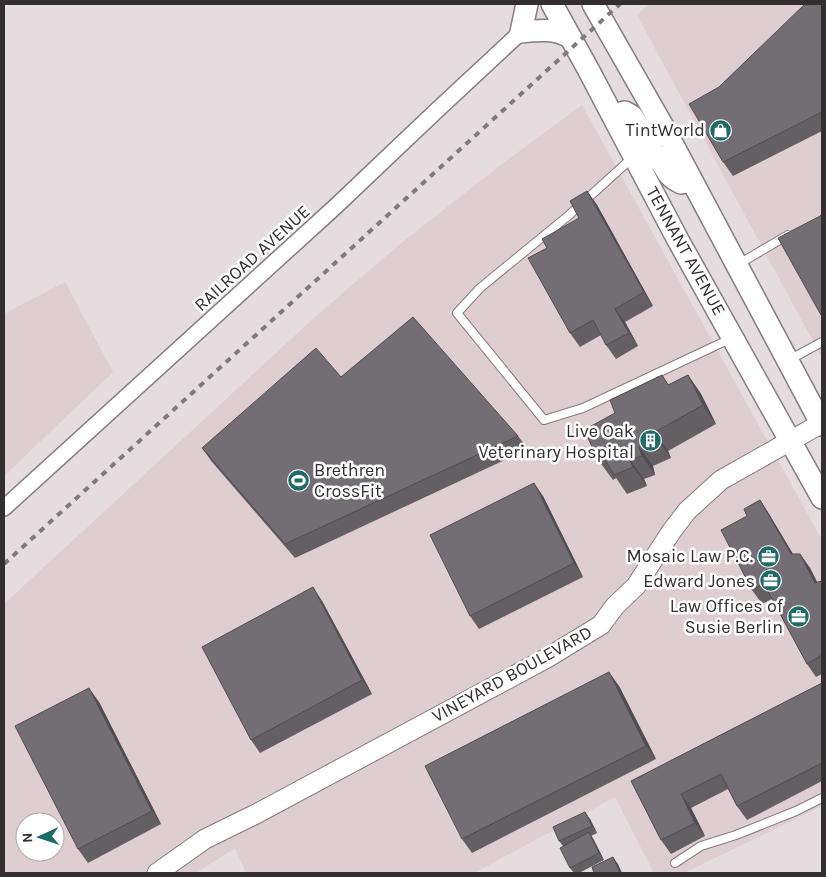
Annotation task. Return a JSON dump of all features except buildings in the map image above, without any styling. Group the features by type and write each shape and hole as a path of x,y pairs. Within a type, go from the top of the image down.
{"main road":[{"path":"528,4 522,32 546,30 562,32 571,38"},
{"name":"TENNANT AVENUE","path":"552,4 678,240 792,441 822,498"},
{"path":"593,4 665,130 822,424"},
{"path":"612,115 625,112 632,116 644,134 649,138 665,130"},
{"path":"634,156 646,151 654,153 669,175 674,179 681,183 692,180"}],"street":[{"name":"RAILROAD AVENUE","path":"4,508 335,208 522,32"},
{"name":"VINEYARD BOULEVARD","path":"157,873 205,839 256,814 538,662 601,625 615,606 636,586 670,532 687,510 721,480 822,424"}],"lane":[{"path":"634,156 568,216 480,288 457,313 544,420 583,408 734,338"},
{"path":"737,265 797,230"},
{"path":"789,360 822,342"},
{"path":"675,863 701,846 796,812 822,798"}],"shaded area":[{"path":"649,4 822,4 822,358 637,15"},
{"path":"582,105 822,540 822,806 684,873 654,873 615,797 474,873 246,873 235,848 196,873 4,873 4,604 316,316 400,244 502,164"},
{"path":"65,282 113,372 4,476 4,314"}],"railway":[{"path":"4,564 620,4"}],"place":[{"name":"TintWorld","path":"721,130"},
{"name":"Live Oak Veterinary Hospital","path":"650,441"},
{"name":"Brethren CrossFit","path":"298,480"},
{"name":"Mosaic Law P.C.","path":"769,556"},
{"name":"Edward Jones","path":"771,581"},
{"name":"Law Offices of Susie Berlin","path":"799,616"}]}
